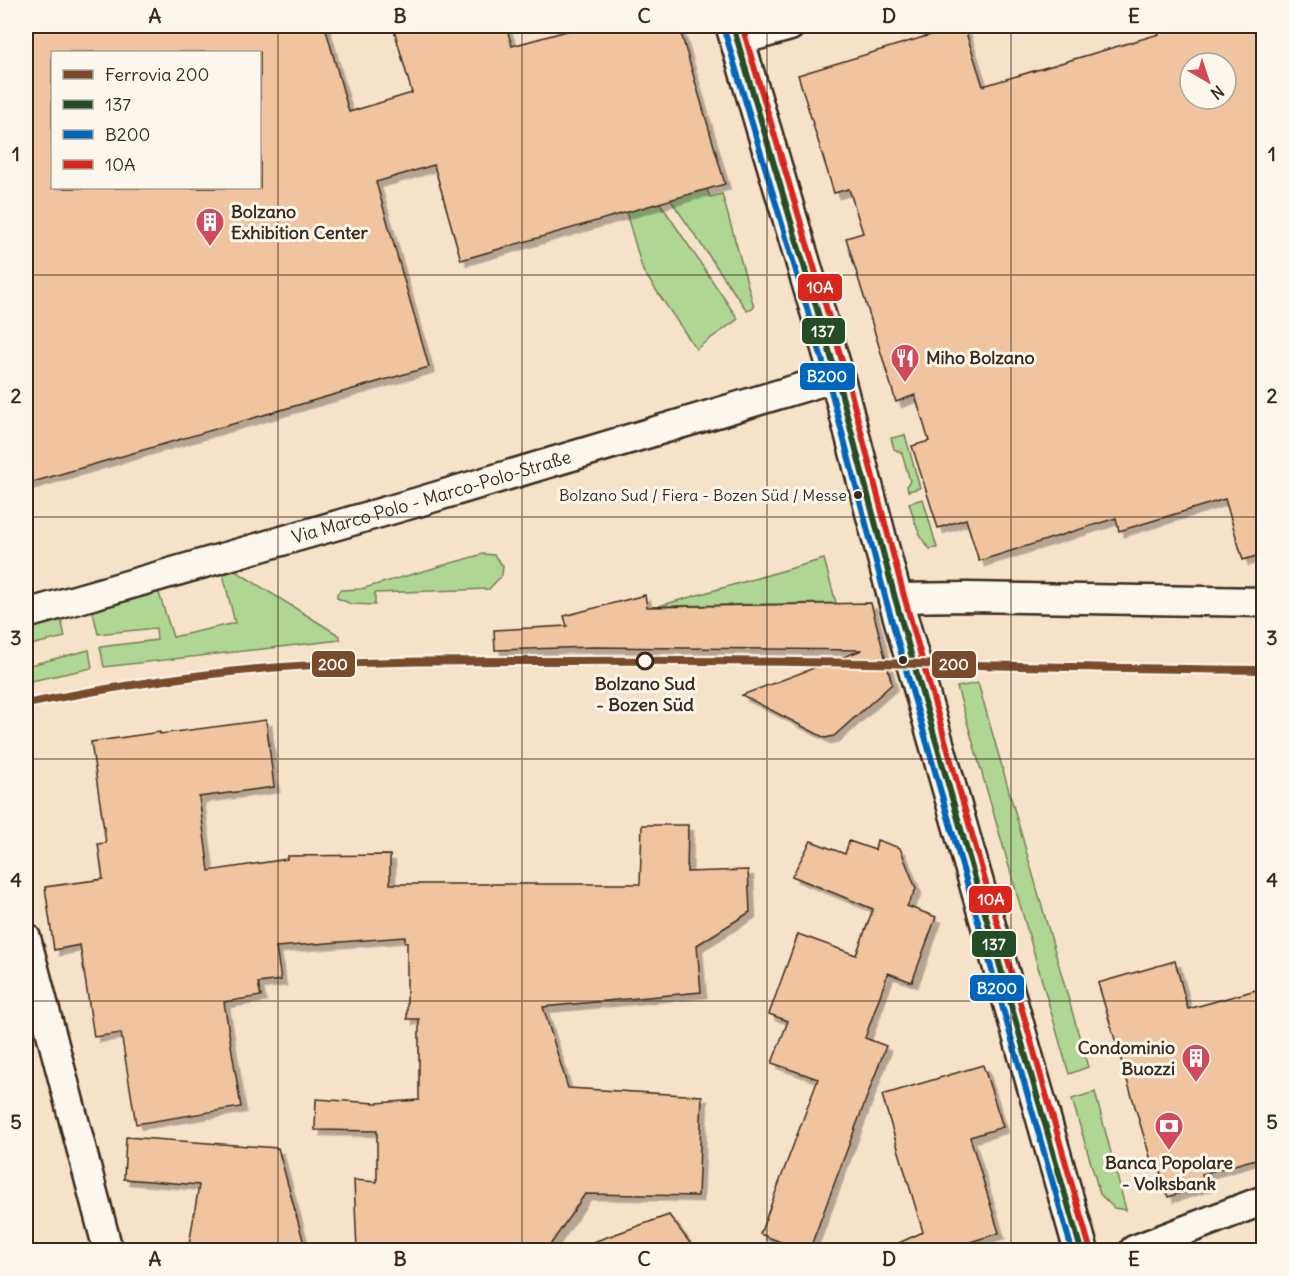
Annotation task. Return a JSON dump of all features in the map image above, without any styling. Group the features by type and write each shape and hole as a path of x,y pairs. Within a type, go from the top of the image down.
{"main road":[{"path":"735,33 837,377 895,598 1081,1251"}],"street":[{"path":"735,33 790,26"},
{"name":"Via Marco Polo - Marco-Polo-Straße","path":"26,614 418,502 837,377"},
{"path":"895,598 967,597 1263,603"},
{"path":"26,938 108,1251"},
{"path":"1134,1251 1263,1200"}],"shaded area":[{"path":"26,26 1263,26 1263,1250 26,1250"}],"green space":[{"path":"707,189 710,197 722,194 754,307 747,311 670,199"},
{"path":"660,203 738,319 696,349 643,271 626,212"},
{"path":"905,435 920,488 908,491 907,486 910,481 902,453 894,449 891,438"},
{"path":"923,499 937,548 930,549 922,539 909,503"},
{"path":"483,554 494,555 503,566 502,575 489,589 375,593 375,605 351,604 337,598 340,590 361,589"},
{"path":"824,559 836,603 659,606"},
{"path":"234,570 340,636 340,640 104,667 100,647 157,640 156,628 98,634 92,608 158,590 173,637 235,623 223,574"},
{"path":"61,619 65,637 26,646 26,630"},
{"path":"89,650 92,668 26,682 26,666"},
{"path":"978,683 1088,1067 1069,1074 957,687"},
{"path":"1095,1092 1126,1210 1114,1208 1100,1194 1072,1099"}],"building":[{"name":"Bolzano Exhibition Center","path":"26,26 325,26 349,112 412,93 393,26 506,26 512,46 585,26 679,26 725,184 461,260 434,165 376,182 429,367 26,484"},
{"path":"960,26 964,26 983,86 1159,34 1156,26 1263,26 1263,554 1243,560 1225,499 1119,531 1116,518 979,561 966,519 938,528 912,446 929,441 915,395 896,402 846,238 863,233 849,189 834,193 798,75"},
{"path":"645,595 647,607 871,603 892,684 834,736 825,738 742,695 862,650 594,647 495,650 494,630 567,626 564,616"},
{"path":"266,720 274,787 199,797 209,871 287,859 287,856 390,855 390,884 640,884 642,825 688,825 687,872 748,870 750,912 697,945 701,992 543,1007 568,1088 702,1096 698,1196 585,1194 546,1251 357,1251 354,1180 377,1182 377,1131 315,1130 316,1099 376,1103 419,1100 419,1019 407,1019 407,942 405,942 405,937 276,947 281,980 258,983 261,996 224,1002 241,1107 136,1124 121,1033 94,1037 80,945 54,950 45,887 103,879 98,844 106,843 91,742"},
{"path":"877,840 900,848 916,889 907,906 936,917 912,982 888,973 865,1038 886,1046 809,1251 804,1251 760,1234 818,1079 772,1063 788,1021 769,1014 798,934 856,955 873,909 792,876 811,841 845,854 849,841 875,850"},
{"name":"Condominio Buozzi","path":"1175,961 1188,1009 1256,990 1263,1012 1263,1157 1202,1174 1206,1185 1168,1197 1156,1158 1151,1160 1098,983"},
{"path":"983,1065 1003,1127 970,1137 999,1233 970,1242 972,1251 881,1251 923,1232 882,1095"},
{"path":"126,1137 278,1148 306,1251 188,1251 199,1185 124,1179"},
{"path":"669,1215 696,1251 579,1251 579,1247"}],"rail line":[{"name":"200","path":"26,704 195,676 297,666 367,663 749,661 1264,670"}],"transit line":[{"name":"137","path":"733,26 837,377 895,598 1081,1250"},
{"name":"10A","path":"742,26 846,374 904,596 1090,1248"},
{"name":"B200","path":"724,29 828,379 886,600 1072,1250"}],"place":[{"name":"Bolzano Exhibition Center","path":"210,248"},
{"name":"Miho Bolzano","path":"905,384"},
{"name":"Bolzano Sud / Fiera - Bozen Süd / Messe","path":"858,495"},
{"name":"Bolzano Sud - Bozen Süd","path":"645,661"},
{"name":"Condominio Buozzi","path":"1196,1084"},
{"name":"Banca Popolare - Volksbank","path":"1169,1152"}]}
